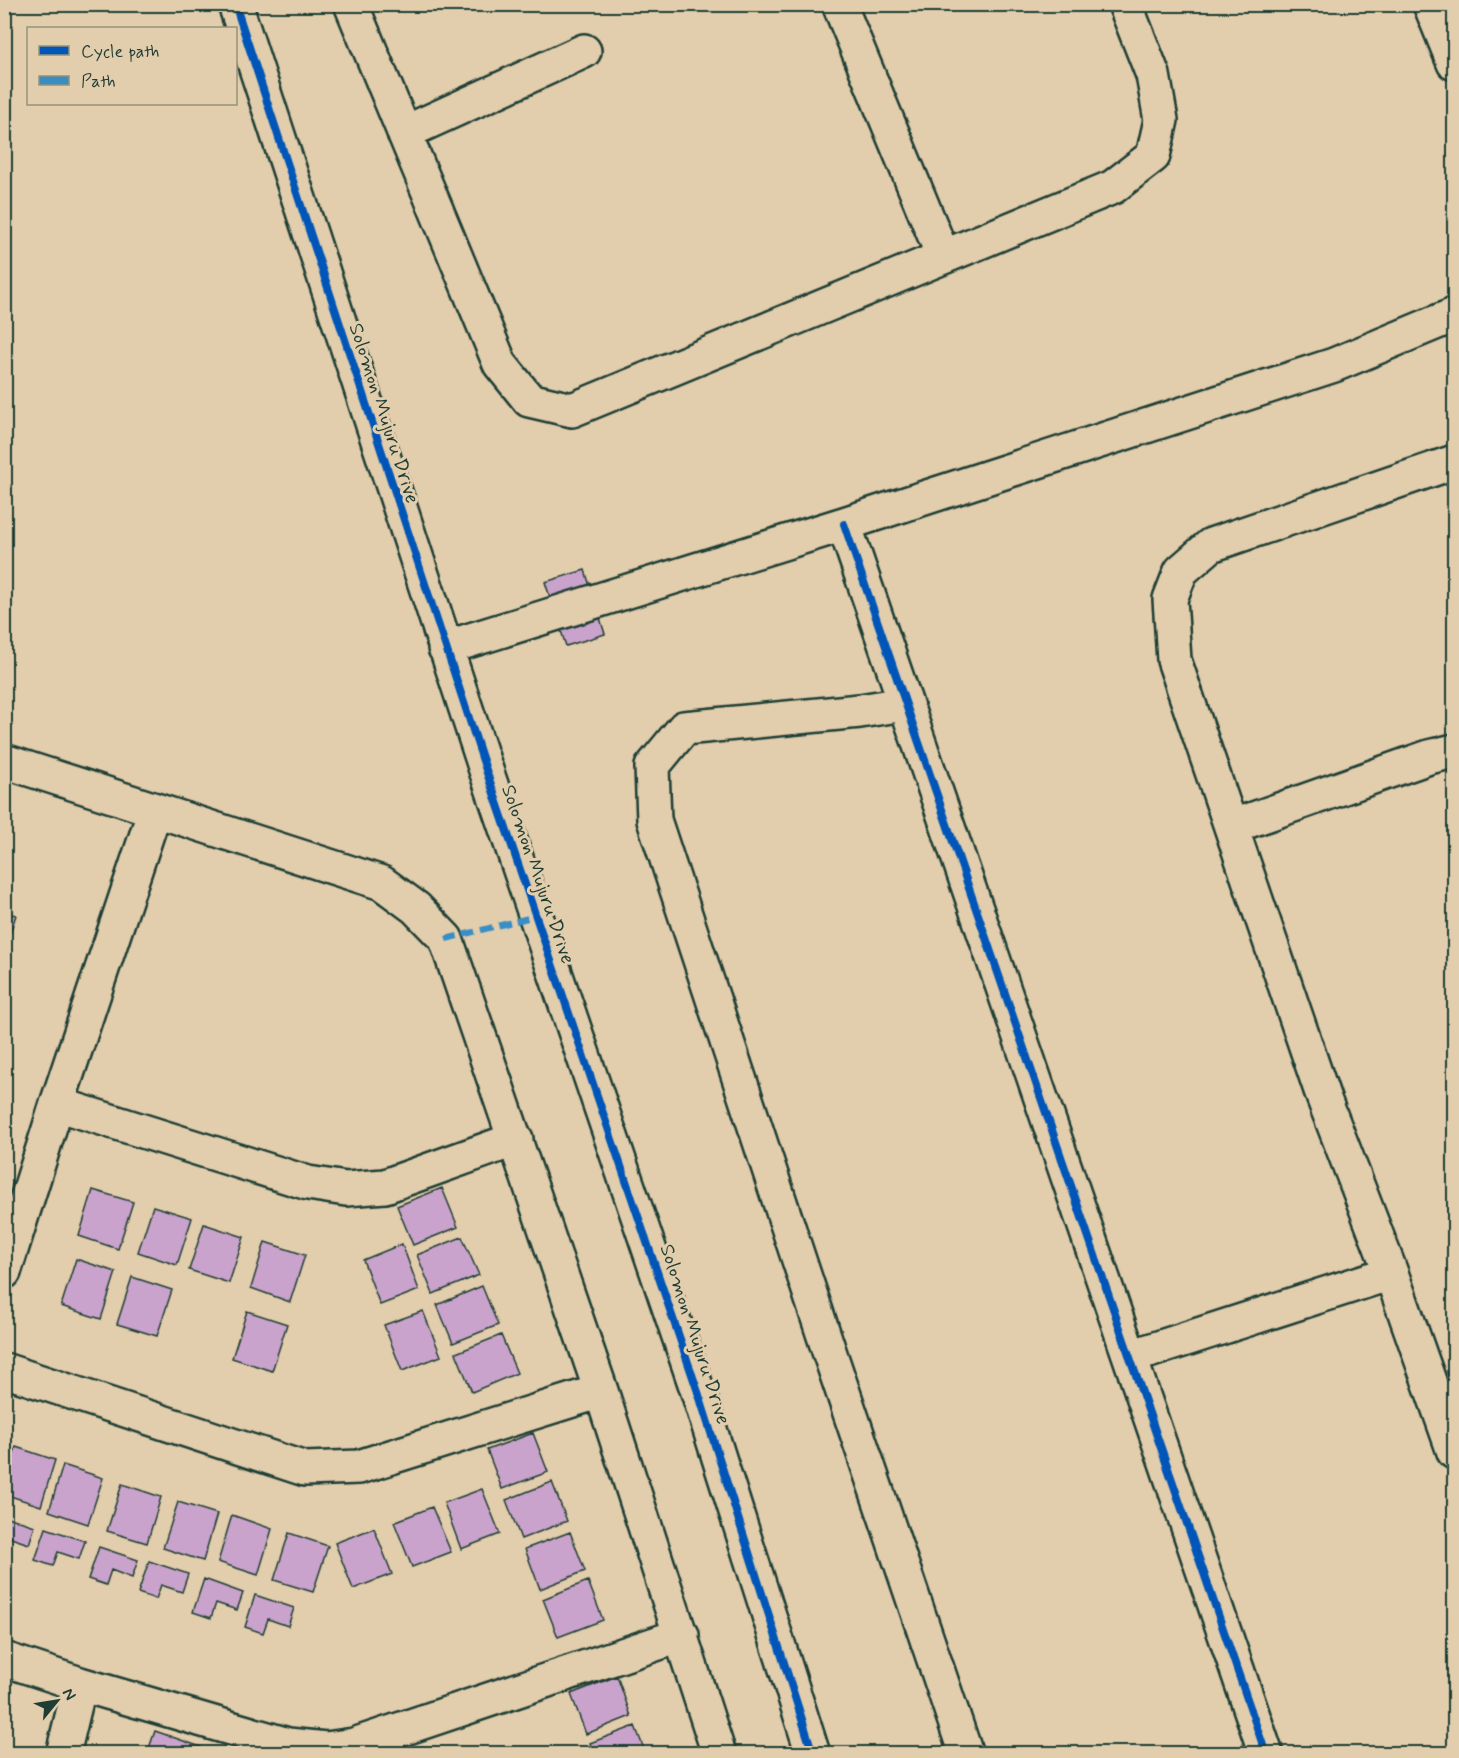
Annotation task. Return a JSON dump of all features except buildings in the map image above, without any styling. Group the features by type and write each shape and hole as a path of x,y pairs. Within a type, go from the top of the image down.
{"street":[{"name":"Solomon Mujuru Drive","path":"235,4 446,648 699,1395 813,1754"},
{"path":"351,4 500,364 529,400 572,410 1113,187 1153,156 1161,120 1154,75 1125,4"},
{"path":"839,4 943,256"},
{"path":"1430,4 1453,55"},
{"path":"404,133 584,51"},
{"path":"446,648 844,524 1334,365 1455,315"},
{"path":"1455,462 1212,545 1181,571 1170,600 1174,660 1324,1099 1391,1273 1455,1452"},
{"path":"844,524 1266,1754"},
{"path":"904,704 860,711 684,728 652,767 654,820 828,1351 966,1754"},
{"path":"1231,826 1455,751"},
{"path":"4,761 382,883 416,908 446,939 601,1390 719,1754"},
{"path":"4,1272 57,1104 155,810"},
{"path":"57,1104 308,1184 346,1189 385,1186 516,1139"},
{"path":"1130,1357 1391,1273"},
{"path":"4,1370 305,1469 359,1467 601,1390"},
{"path":"4,1659 80,1684 288,1745 326,1749 354,1745 682,1635"},
{"path":"63,1754 80,1684"}],"marked path":[{"path":"446,939 536,916"}],"cycle path":[{"path":"235,4 486,770 699,1395 813,1754"},
{"path":"844,524 1266,1754"}]}
